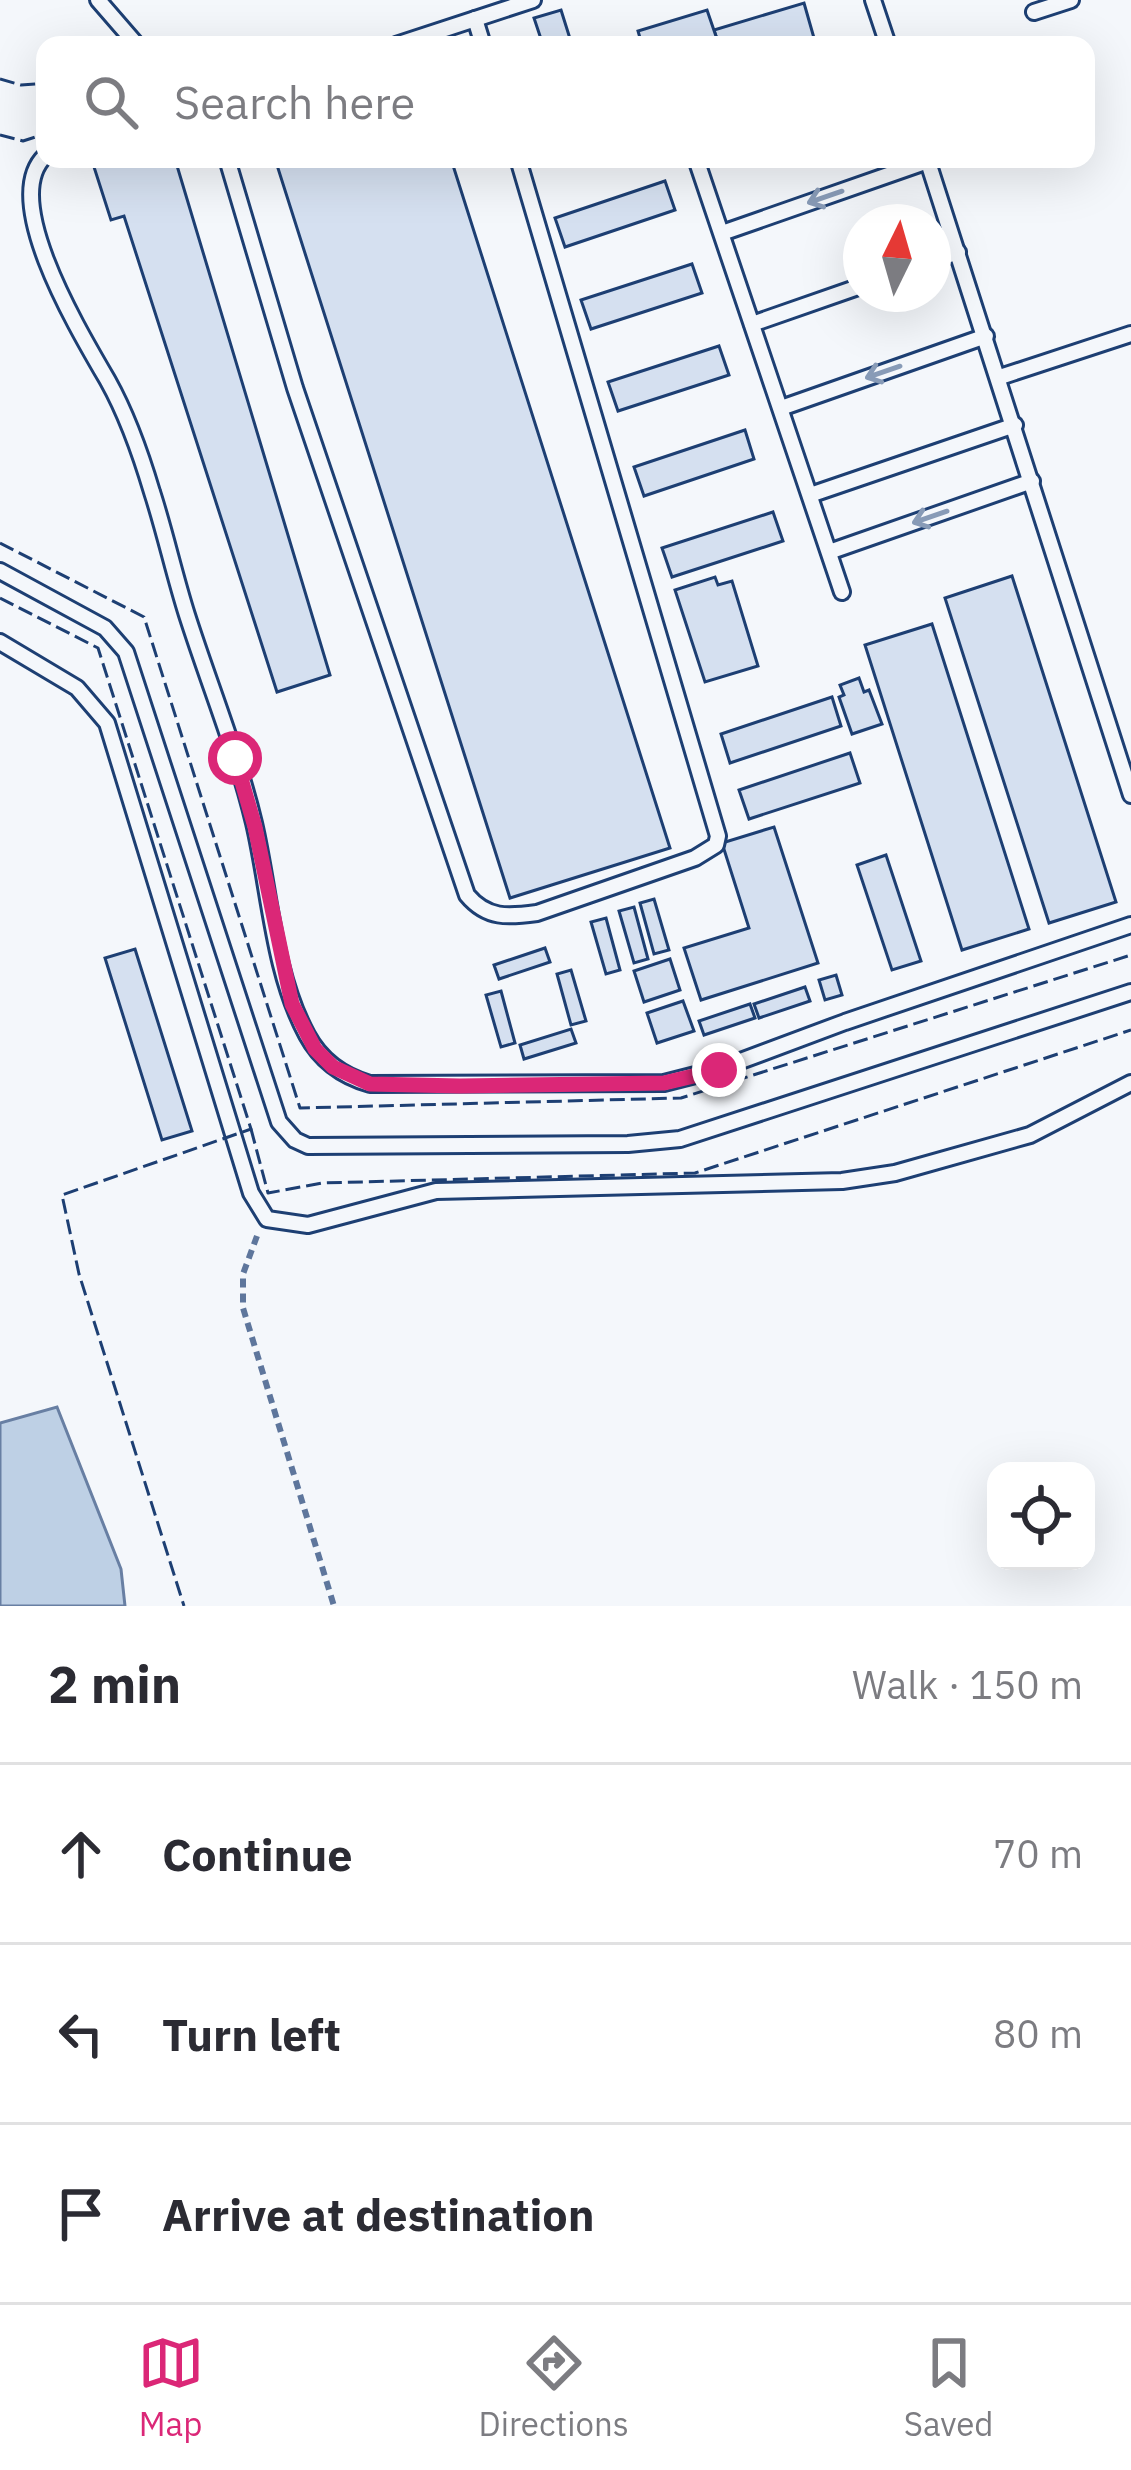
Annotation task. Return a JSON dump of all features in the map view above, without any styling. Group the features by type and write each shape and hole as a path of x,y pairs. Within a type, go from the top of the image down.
{"lane":[{"path":"98,0 129,36"},
{"path":"424,36 533,0"},
{"path":"873,0 885,36"},
{"path":"1034,13 1071,0"},
{"path":"476,19 481,36"},
{"path":"15,177 22,166 36,160"},
{"path":"230,168 296,388 467,895 478,907 510,917 537,913 695,858 716,845 718,836 521,168"},
{"path":"699,168 842,592"},
{"path":"722,233 905,168"},
{"path":"930,168 1131,795"},
{"path":"951,255 958,253"},
{"path":"35,273 97,363 127,423 152,489 185,609 247,798 292,1004 315,1049 352,1079 370,1084 460,1086 664,1083 719,1070 844,1022 1131,925"},
{"path":"752,324 843,292"},
{"path":"1000,376 1131,334"},
{"path":"781,408 986,336"},
{"path":"810,495 1015,425"},
{"path":"829,552 1032,481"},
{"path":"0,571 105,628 126,652 279,1122 285,1132 308,1146 628,1144 680,1139 1131,992"},
{"path":"0,642 77,688 106,723 251,1193 267,1219 308,1225 436,1191 860,1179 956,1158 1030,1135 1131,1083"}],"path":[{"path":"267,1219 250,1247 243,1274 243,1308 334,1606"}],"water":[{"path":"57,1407 121,1569 125,1606 0,1606 0,1423"}],"building":[{"path":"804,3 813,36 716,36 714,30"},
{"path":"561,10 569,36 540,36 534,18"},
{"path":"707,10 716,36 639,36 638,31"},
{"path":"94,168 178,168 330,675 277,692 124,216 111,220"},
{"path":"278,168 454,168 670,848 510,898"},
{"path":"665,181 675,210 565,247 555,218"},
{"path":"692,264 702,293 591,329 581,300"},
{"path":"719,346 729,375 618,411 608,382"},
{"path":"745,430 754,459 644,496 634,467"},
{"path":"773,512 783,541 672,577 662,548"},
{"path":"1012,576 1116,902 1049,923 945,598"},
{"path":"715,577 718,585 732,581 758,666 705,682 675,590"},
{"path":"932,624 1029,929 962,950 865,645"},
{"path":"859,678 882,724 852,734 839,697 844,695 840,685"},
{"path":"832,697 841,726 730,763 721,734"},
{"path":"850,753 860,783 749,819 739,790"},
{"path":"774,827 818,963 701,1000 684,948 749,928 722,843"},
{"path":"886,855 921,961 892,970 857,865"},
{"path":"654,899 669,950 654,954 640,903"},
{"path":"634,907 648,959 634,963 619,911"},
{"path":"606,918 620,970 606,974 591,922"},
{"path":"545,948 550,962 499,979 494,965"},
{"path":"135,949 192,1131 162,1140 105,958"},
{"path":"670,959 680,990 644,1002 634,971"},
{"path":"571,970 586,1021 571,1025 557,974"},
{"path":"836,975 842,995 825,1000 819,980"},
{"path":"805,987 810,1001 759,1018 754,1004"},
{"path":"501,991 515,1043 501,1047 486,995"},
{"path":"683,1001 694,1031 657,1043 647,1013"},
{"path":"750,1004 755,1018 704,1035 699,1021"},
{"path":"571,1029 576,1043 524,1059 520,1045"}],"fence":[{"path":"0,79 36,84"},
{"path":"0,135 23,141 36,137"},
{"path":"0,543 144,617 300,1108 681,1098 1131,955"},
{"path":"0,598 98,648 251,1129 62,1195 79,1274 184,1606"},
{"path":"251,1129 268,1193 322,1183 695,1173 1131,1030"}],"route":[{"path":"235,758 255,827 292,1004 315,1049 333,1067 370,1084 460,1086 664,1083 719,1070"}]}
